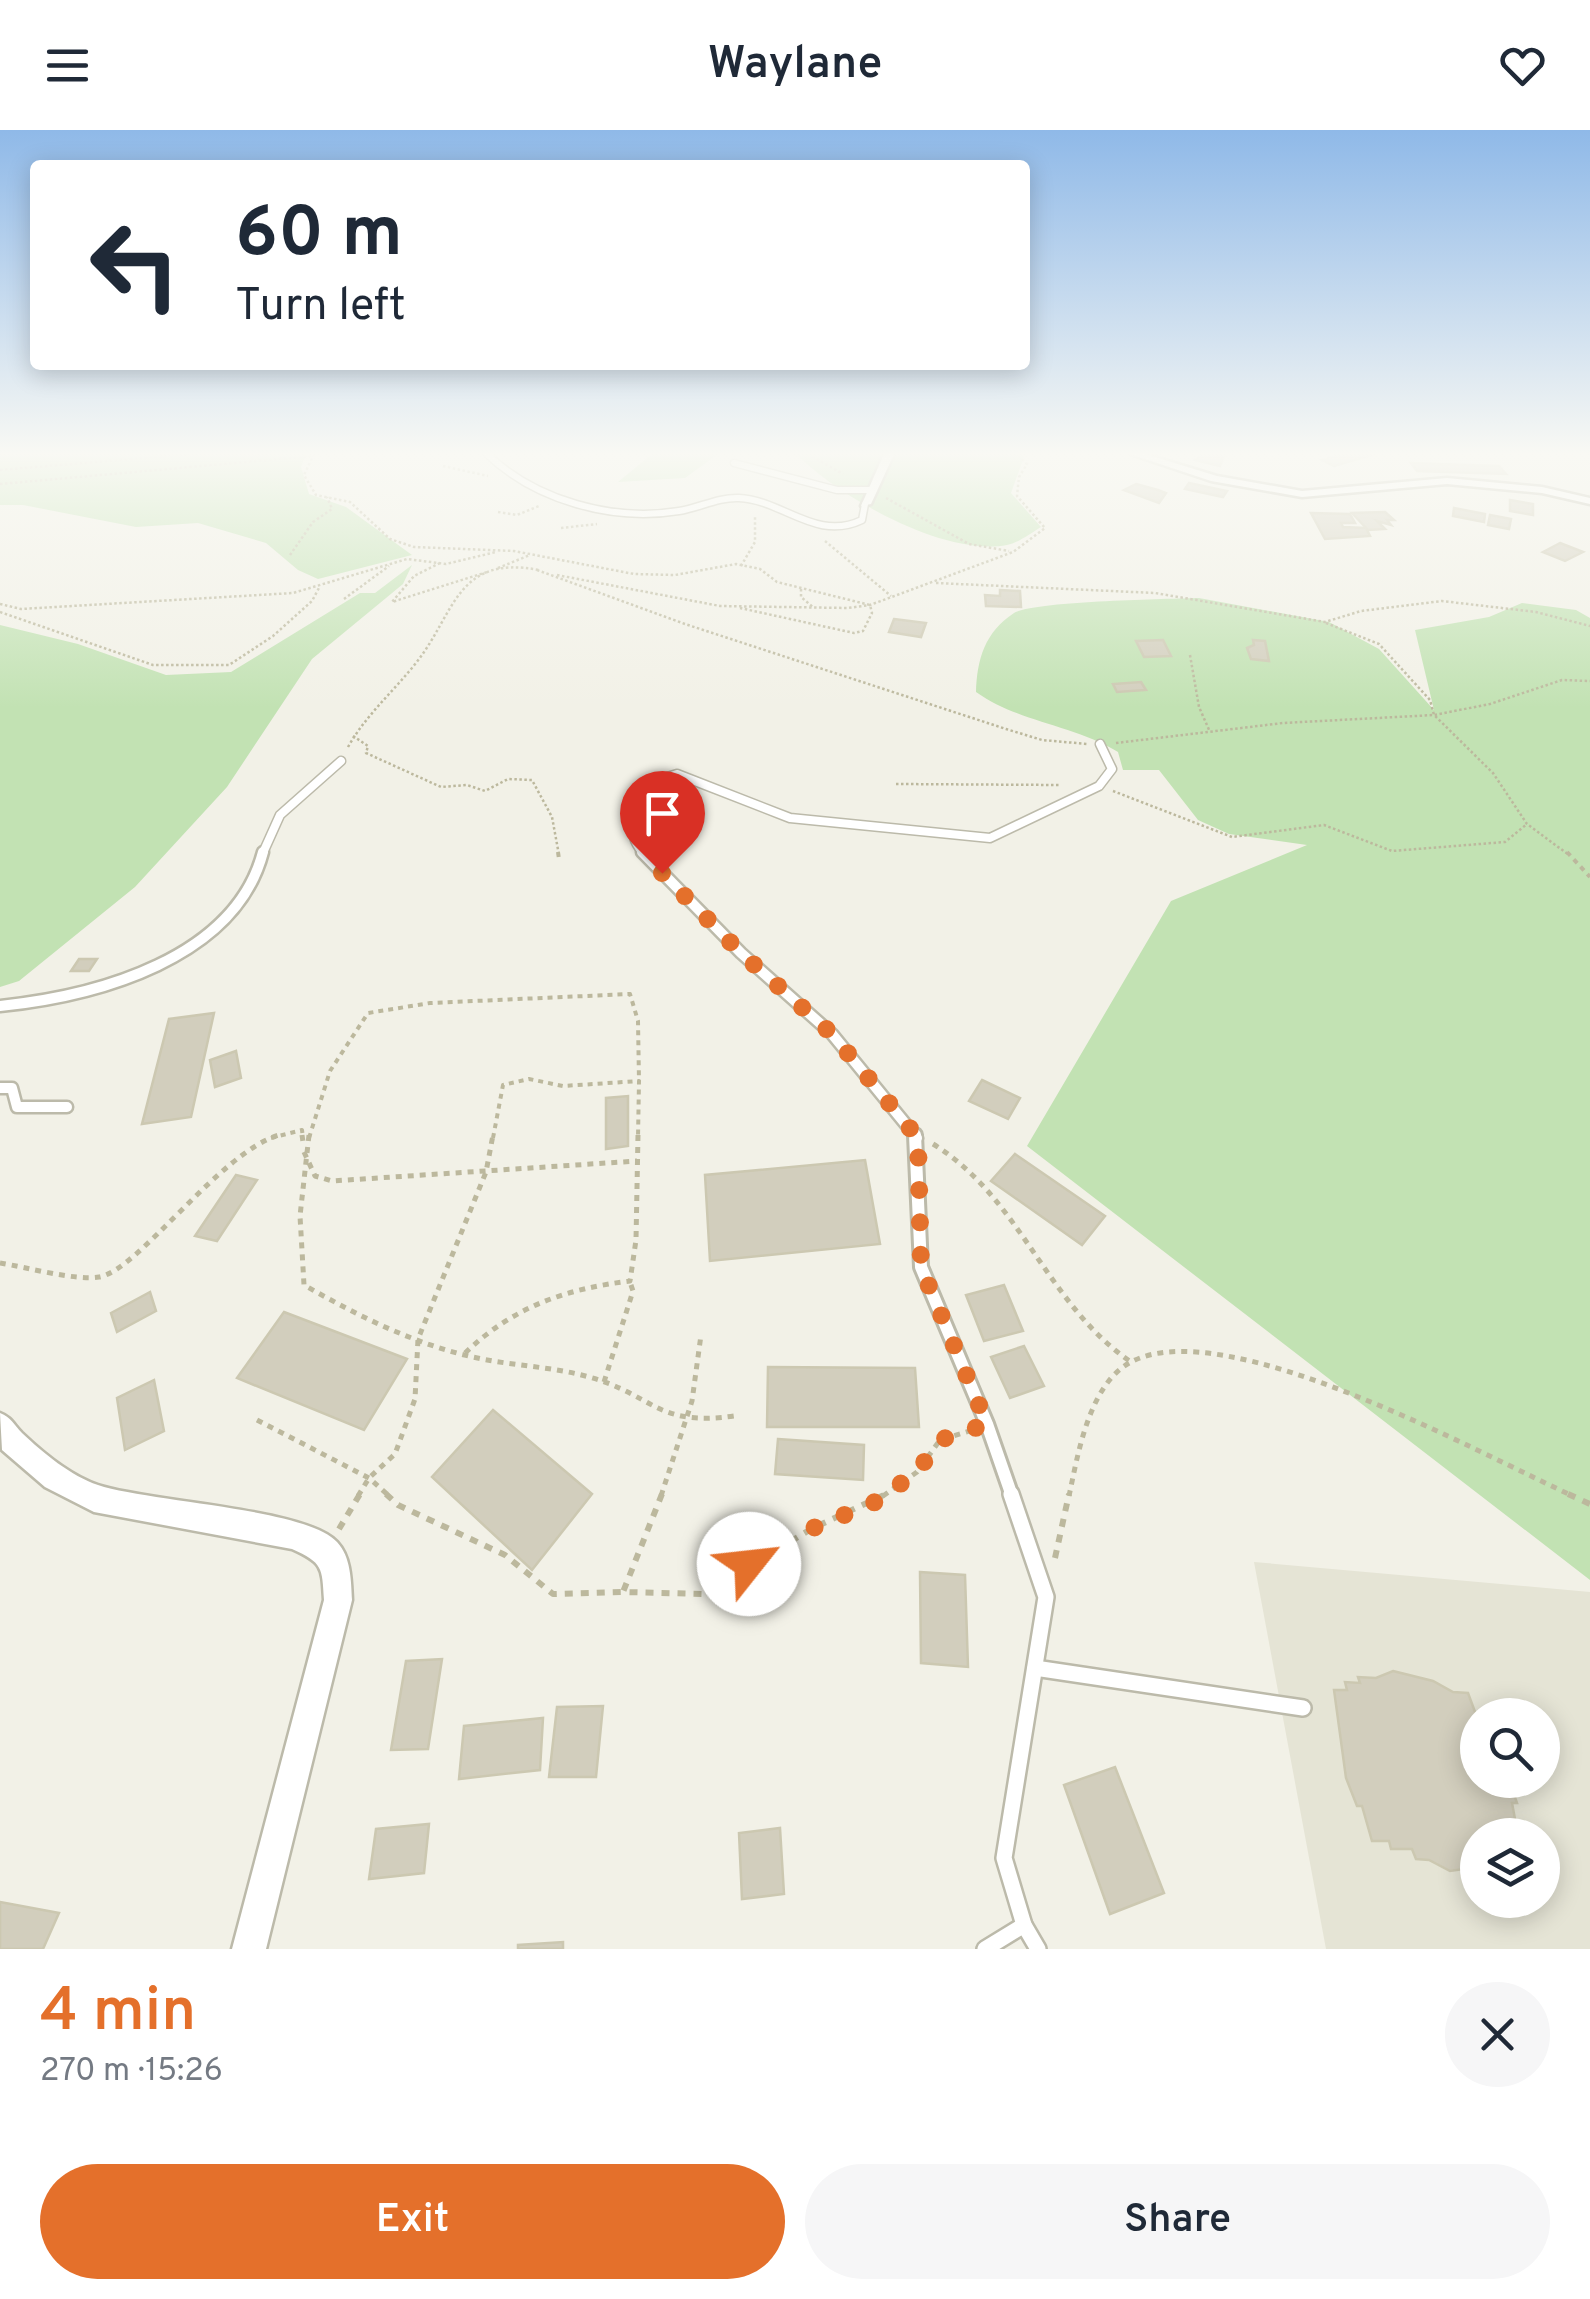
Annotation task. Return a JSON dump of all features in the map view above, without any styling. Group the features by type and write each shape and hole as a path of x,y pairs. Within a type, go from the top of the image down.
{"street":[{"path":"0,1426 11,1441 56,1477 94,1498 294,1535 326,1550 336,1568 338,1600 249,1949"}],"lane":[{"path":"1038,1949 1024,1925 1004,1858 1046,1597 987,1424 921,1267 918,1138 832,1034 741,953 636,846 630,815 642,785 677,774 790,818 990,838 1099,786 1112,769 1100,744"},
{"path":"0,1006 82,992 141,971 196,941 250,891 276,820 341,761"},
{"path":"0,1088 12,1088 18,1107 67,1107"},
{"path":"1034,1668 1303,1708"},
{"path":"986,1949 1024,1925"}],"path":[{"path":"290,555 301,539"},
{"path":"390,539 414,547 535,554 634,574 675,575 741,566 760,569 777,582 870,605"},
{"path":"741,566 755,539"},
{"path":"823,539 848,564 891,596"},
{"path":"960,539 1012,552"},
{"path":"736,607 815,609 870,605 1012,552 1029,539"},
{"path":"0,604 21,609 293,593 360,570 423,559 459,563 488,552 514,551"},
{"path":"341,761 353,736 426,650 448,603 467,582 516,557 535,554"},
{"path":"440,563 414,576 392,602 407,600 448,579 494,570 537,570 621,590 736,607 854,634 868,626 870,605"},
{"path":"344,600 393,564"},
{"path":"537,570 700,629 1042,740 1100,744 1283,723 1434,714 1490,704 1562,680 1590,681"},
{"path":"931,583 1155,593 1324,622 1379,644 1430,700 1434,714 1494,773 1527,824 1558,843 1590,877"},
{"path":"0,612 153,665 229,665 273,636 312,600 320,586"},
{"path":"801,589 801,597 815,609"},
{"path":"1324,622 1361,611 1442,602 1536,612 1590,626"},
{"path":"1190,654 1199,706 1210,732"},
{"path":"353,736 368,746 366,753 440,787 466,785 485,792 508,778 532,780 546,797 557,829 559,859"},
{"path":"896,784 1099,786 1232,837 1324,825 1365,837 1392,851 1506,842 1527,824"},
{"path":"604,1382 633,1291 630,1280 636,1240 639,1082 638,1020 630,994 401,1006 368,1013 357,1024 330,1077 304,1152 315,1176 332,1180 637,1161"},
{"path":"326,1550 369,1478 395,1454 415,1398 418,1339 486,1172 503,1085 529,1079 563,1086 639,1082"},
{"path":"0,1263 98,1278 117,1271 190,1197 272,1137 302,1130 304,1152 296,1237 304,1285 361,1317 463,1355 552,1368 604,1382 666,1418 684,1422 734,1416"},
{"path":"918,1138 944,1149 975,1176 1012,1215 1065,1305 1100,1346 1131,1362"},
{"path":"463,1355 486,1331 555,1292 630,1280"},
{"path":"623,1592 699,1374 701,1336"},
{"path":"1046,1597 1076,1462 1099,1395 1131,1362 1188,1350 1249,1358 1344,1393 1590,1504"},
{"path":"257,1420 369,1478 398,1504 505,1555 552,1594 705,1594 811,1529 875,1502 917,1472 940,1440 987,1424"}],"shaded area":[{"path":"1254,1562 1590,1592 1590,1949 1326,1949"}],"green space":[{"path":"252,539 390,539 412,555 318,579 298,570 266,543"},
{"path":"944,539 1022,539 1007,545"},
{"path":"412,565 403,584 312,659 227,787 135,887 19,981 0,987 0,625 78,644 166,675 231,672 360,593 375,593"},
{"path":"1199,598 1329,622 1379,649 1434,710 1415,630 1489,617 1522,603 1576,610 1590,618 1590,1580 1027,1146 1171,901 1307,845 1229,834 1198,820 1159,770 1123,770 1118,752 1101,743 992,702 976,692 981,658 989,638 1004,620 1026,609 1102,601"}],"building":[{"path":"1560,543 1583,552 1565,561 1543,552"},
{"path":"1000,590 1020,591 1021,607 986,606 985,595 1000,596"},
{"path":"894,619 926,623 921,637 889,632"},
{"path":"1163,640 1171,656 1144,657 1136,641"},
{"path":"1253,640 1265,641 1269,661 1251,659 1247,648 1254,645"},
{"path":"1141,682 1146,690 1117,692 1113,684"},
{"path":"79,959 97,959 89,971 71,971"},
{"path":"214,1013 191,1117 142,1124 169,1019"},
{"path":"236,1051 241,1078 215,1087 210,1060"},
{"path":"982,1080 1020,1098 1008,1119 969,1101"},
{"path":"628,1096 628,1146 606,1149 606,1098"},
{"path":"1015,1154 1105,1216 1082,1245 991,1181"},
{"path":"865,1160 880,1244 710,1261 705,1175"},
{"path":"236,1175 257,1180 217,1241 195,1236"},
{"path":"1004,1285 1023,1331 984,1341 966,1295"},
{"path":"150,1292 156,1311 117,1332 111,1313"},
{"path":"284,1312 407,1359 364,1430 237,1378"},
{"path":"1024,1346 1044,1386 1010,1398 991,1357"},
{"path":"768,1367 915,1368 919,1427 767,1427"},
{"path":"154,1380 164,1431 125,1450 117,1398"},
{"path":"493,1410 592,1494 532,1570 432,1477"},
{"path":"778,1439 864,1445 863,1480 775,1474"},
{"path":"920,1572 965,1575 968,1667 921,1663"},
{"path":"442,1659 428,1749 391,1750 406,1661"},
{"path":"1393,1671 1433,1681 1453,1692 1468,1693 1470,1698 1460,1698 1460,1798 1515,1798 1517,1803 1512,1803 1515,1818 1460,1818 1460,1870 1450,1871 1429,1860 1416,1859 1412,1849 1391,1849 1389,1841 1372,1841 1362,1806 1357,1806 1346,1778 1334,1690 1347,1690 1345,1682 1360,1683 1358,1677 1376,1678"},
{"path":"603,1706 596,1777 549,1777 557,1707"},
{"path":"543,1718 540,1770 459,1779 464,1726"},
{"path":"1115,1767 1164,1893 1110,1914 1064,1785"},
{"path":"429,1824 424,1873 369,1879 376,1829"},
{"path":"780,1828 784,1894 742,1899 739,1833"},
{"path":"0,1902 59,1913 43,1949 0,1949"},
{"path":"563,1942 563,1949 518,1949 518,1945"}],"route":[{"path":"662,873 741,953 832,1034 918,1138 921,1267 987,1424 940,1440 917,1472 875,1502 811,1529 749,1564"}]}
